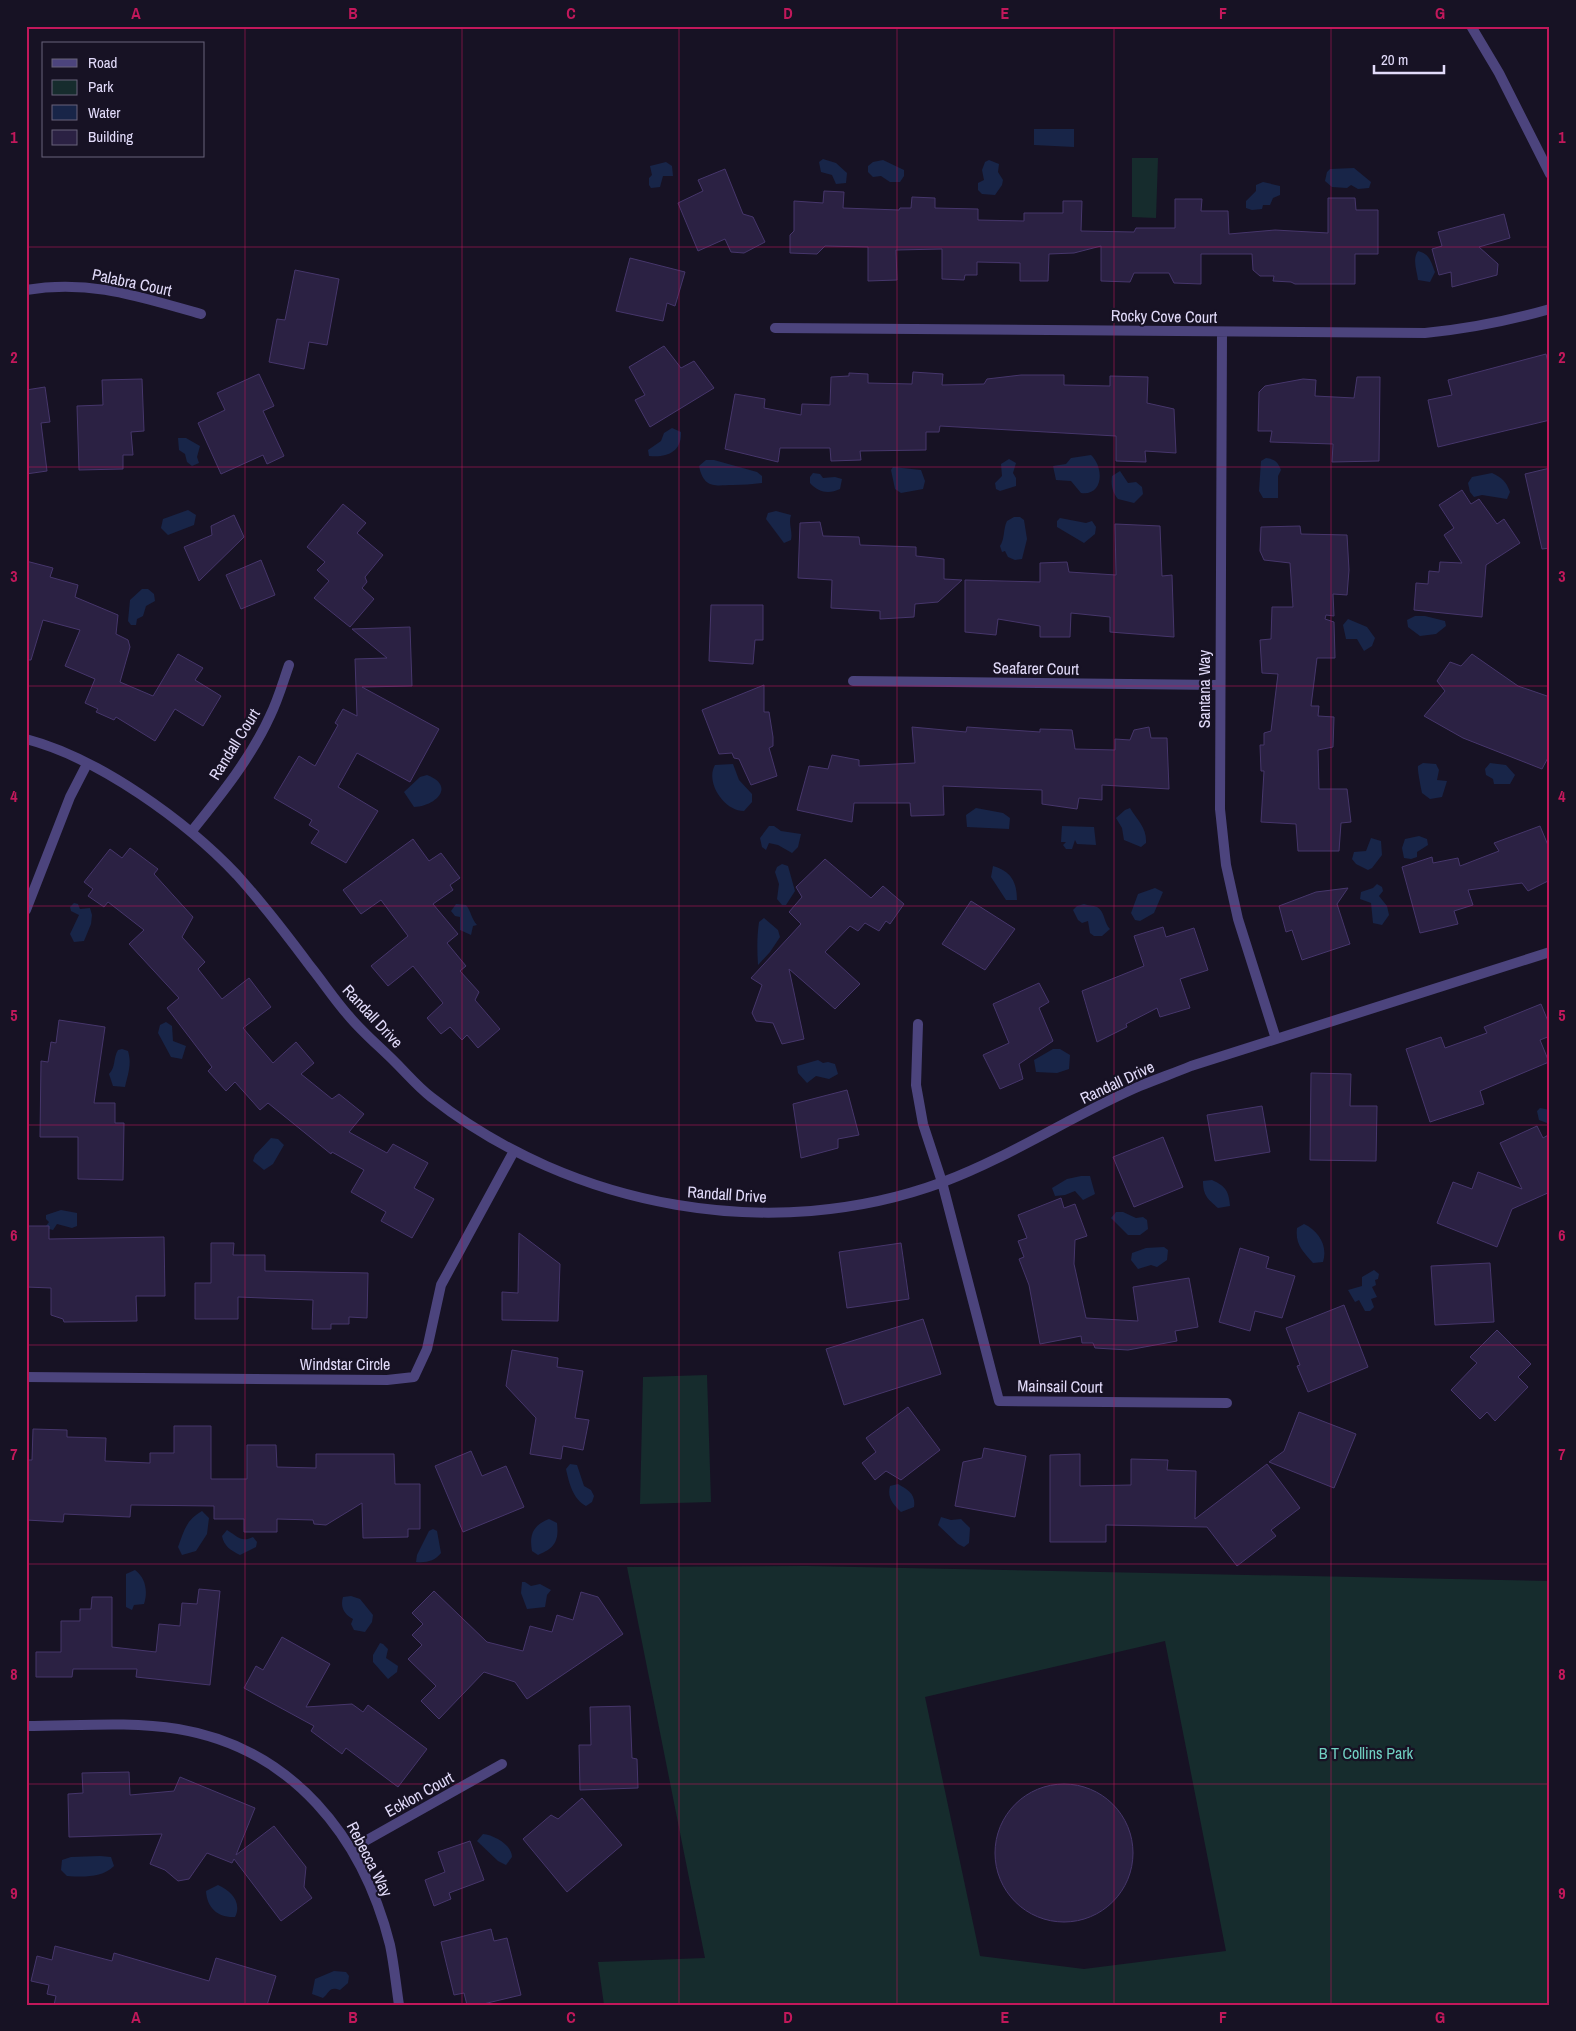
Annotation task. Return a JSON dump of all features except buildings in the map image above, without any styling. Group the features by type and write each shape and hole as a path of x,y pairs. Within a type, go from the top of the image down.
{"street":[{"path":"1471,26 1499,73 1550,174"},
{"name":"Palabra Court","path":"26,290 47,286 94,286 116,290 201,314"},
{"name":"Rocky Cove Court","path":"775,328 1425,333 1467,330 1550,309"},
{"name":"Santana Way","path":"1222,332 1219,685 1220,809 1226,865 1238,919 1276,1039"},
{"name":"Randall Court","path":"191,832 223,791 254,745 270,716 289,665"},
{"name":"Seafarer Court","path":"853,681 1219,685"},
{"name":"Randall Drive","path":"26,739 87,764 128,786 191,832 236,874 349,1016 428,1095 474,1128 514,1151 565,1175 618,1193 710,1210 766,1212 822,1209 877,1200 942,1182 1004,1154 1139,1086 1191,1066 1550,952"},
{"path":"26,910 70,798 87,764"},
{"path":"918,1024 916,1085 923,1124 942,1182"},
{"name":"Windstar Circle","path":"26,1377 386,1380 414,1377 427,1349 441,1285 514,1151"},
{"name":"Mainsail Court","path":"942,1182 999,1401 1227,1403"},
{"name":"Rebecca Way","path":"26,1726 158,1727 193,1732 225,1742 256,1755 298,1785 333,1821 363,1872 390,1946 399,2005"},
{"name":"Ecklon Court","path":"351,1849 502,1764"}],"green space":[{"path":"1132,158 1158,158 1156,218 1132,217"},
{"path":"707,1375 711,1502 640,1504 643,1377"},
{"name":"B T Collins Park","path":"806,1566 1550,1581 1550,2005 604,2005 598,1962 705,1958 627,1567","holes":["1165,1641 1226,1951 1084,1969 980,1956 925,1697"]}],"water":[{"path":"1034,129 1074,129 1074,147 1034,145"},
{"path":"823,159 836,163 847,173 846,183 836,184 832,175 821,172 819,162"},
{"path":"883,160 904,170 904,176 900,182 890,182 881,176 873,177 868,172 868,166 873,162"},
{"path":"989,160 999,164 998,172 1003,180 995,195 982,194 978,190 978,183 984,180 982,170 985,162"},
{"path":"666,162 672,166 673,176 663,176 660,187 651,188 649,185 649,178 652,175 650,166"},
{"path":"1354,168 1371,182 1369,188 1358,189 1351,185 1347,188 1332,187 1325,181 1327,172 1330,169"},
{"path":"1263,182 1280,186 1280,195 1273,198 1270,205 1263,205 1262,209 1252,210 1246,208 1246,201 1256,191 1256,185"},
{"path":"1418,251 1430,259 1435,272 1430,282 1418,280 1415,261"},
{"path":"672,428 681,432 681,439 676,449 667,455 649,456 648,450 661,441 664,433"},
{"path":"178,438 186,438 200,446 197,457 199,463 192,466 187,462 185,454 179,450"},
{"path":"1091,455 1100,473 1100,480 1094,490 1089,493 1081,493 1071,481 1056,480 1053,466 1066,464 1071,458"},
{"path":"1266,458 1276,461 1281,470 1278,476 1278,498 1263,498 1259,491 1261,461"},
{"path":"1009,459 1016,463 1013,473 1016,478 1016,486 1000,491 996,489 995,483 1002,476 1001,464"},
{"path":"706,460 714,460 757,472 762,476 762,483 716,485 707,483 701,474 699,466"},
{"path":"893,467 921,470 925,481 923,489 901,493 895,489 891,470"},
{"path":"1120,471 1128,483 1136,482 1142,487 1143,494 1134,503 1118,499 1113,491 1112,476"},
{"path":"813,473 820,474 823,478 835,477 842,479 840,489 828,492 817,489 810,483 810,477"},
{"path":"1492,473 1501,478 1507,485 1510,492 1507,499 1482,495 1474,497 1470,492 1468,483 1472,477"},
{"path":"188,510 196,515 194,525 168,535 161,528 163,519"},
{"path":"776,511 791,515 791,540 784,543 766,519 768,513"},
{"path":"1014,517 1020,517 1024,520 1027,539 1022,559 1015,560 1008,557 1005,551 1002,552 1000,546 1007,521"},
{"path":"1060,518 1086,523 1092,521 1096,527 1095,534 1084,543 1057,527 1057,521"},
{"path":"142,589 148,589 154,594 155,601 146,606 143,616 137,619 136,625 131,625 128,621 130,600"},
{"path":"1415,616 1425,616 1445,621 1446,626 1436,634 1420,636 1408,627 1407,620"},
{"path":"1348,619 1367,627 1375,638 1372,646 1364,651 1357,639 1346,639 1343,625"},
{"path":"1423,763 1436,764 1439,770 1437,780 1447,781 1442,797 1430,799 1422,793 1418,766"},
{"path":"1490,763 1506,765 1515,775 1510,784 1494,784 1493,779 1486,775 1485,769"},
{"path":"733,764 739,780 752,794 752,802 744,811 737,810 723,801 712,779 715,765"},
{"path":"427,775 436,779 440,784 440,795 429,803 414,807 404,792 420,777"},
{"path":"976,808 1003,813 1010,818 1009,829 967,827 966,815"},
{"path":"1130,808 1145,833 1146,843 1141,847 1124,840 1122,828 1116,818"},
{"path":"769,826 774,826 781,831 801,834 798,847 792,853 778,845 769,843 766,850 762,847 760,838"},
{"path":"1062,826 1094,827 1096,845 1077,844 1075,840 1072,849 1066,849 1063,845 1066,842 1061,842"},
{"path":"1419,836 1427,839 1428,845 1417,852 1417,857 1411,859 1404,858 1402,848 1405,839"},
{"path":"1371,838 1381,841 1382,855 1372,868 1368,870 1356,864 1352,859 1354,852 1366,851"},
{"path":"782,864 788,866 795,891 786,905 782,905 777,899 779,884 775,872 777,867"},
{"path":"993,866 1009,874 1012,878 1016,888 1017,900 1006,900 991,877"},
{"path":"1377,884 1382,887 1383,891 1379,896 1387,906 1389,915 1382,925 1373,923 1371,903 1360,899 1361,892 1373,888"},
{"path":"1155,888 1163,892 1154,913 1140,921 1135,920 1131,913 1138,894"},
{"path":"74,903 78,904 80,909 90,908 92,915 91,924 84,941 74,942 70,934 79,915 71,911 70,907"},
{"path":"456,904 466,905 477,925 473,926 471,935 460,930 460,917 455,916 451,911"},
{"path":"1084,904 1097,907 1102,911 1110,929 1102,936 1094,936 1090,933 1088,921 1082,923 1078,920 1073,910 1077,906"},
{"path":"764,918 778,930 780,937 758,965 757,943 759,922"},
{"path":"166,1022 172,1026 173,1041 186,1046 182,1059 171,1057 158,1033 160,1025"},
{"path":"1053,1049 1060,1049 1070,1055 1069,1069 1057,1073 1036,1072 1034,1060"},
{"path":"118,1050 128,1051 130,1060 125,1087 113,1086 109,1074 113,1068"},
{"path":"818,1060 823,1063 835,1064 838,1074 829,1079 816,1076 807,1083 798,1073 797,1066"},
{"path":"1540,1108 1550,1110 1550,1128 1547,1123 1539,1120 1537,1111"},
{"path":"271,1138 278,1139 284,1145 273,1164 264,1170 253,1161 255,1155"},
{"path":"1090,1176 1095,1194 1083,1200 1075,1191 1055,1196 1052,1188 1067,1179"},
{"path":"1212,1180 1226,1190 1230,1206 1218,1208 1207,1197 1203,1181"},
{"path":"61,1210 77,1213 77,1226 72,1228 57,1224 53,1230 46,1226 49,1222 46,1219 46,1215"},
{"path":"1116,1212 1123,1212 1136,1218 1143,1217 1147,1220 1148,1229 1140,1235 1128,1235 1111,1218"},
{"path":"1304,1224 1314,1231 1321,1240 1324,1250 1323,1262 1313,1263 1300,1247 1297,1239 1297,1228"},
{"path":"1164,1247 1168,1250 1167,1260 1157,1267 1151,1265 1138,1269 1131,1260 1132,1253 1146,1248"},
{"path":"1374,1270 1379,1274 1378,1279 1375,1280 1376,1285 1372,1287 1377,1297 1371,1299 1374,1307 1370,1311 1365,1311 1359,1300 1355,1302 1348,1290 1362,1286 1362,1277"},
{"path":"570,1464 577,1465 584,1486 591,1490 594,1496 592,1502 586,1506 578,1499 570,1485 566,1469"},
{"path":"898,1484 905,1488 914,1499 914,1507 901,1512 893,1503 889,1494 890,1486"},
{"path":"202,1511 209,1518 207,1534 196,1551 182,1555 178,1547 184,1531 192,1518"},
{"path":"941,1517 951,1520 961,1519 970,1528 969,1543 964,1547 958,1544 938,1525"},
{"path":"549,1519 557,1523 555,1543 548,1550 538,1555 532,1551 531,1540 533,1531 539,1524"},
{"path":"433,1529 437,1531 441,1553 430,1561 416,1562 417,1555 429,1531"},
{"path":"227,1530 242,1539 253,1537 257,1542 256,1547 240,1555 233,1551 226,1545 222,1536"},
{"path":"135,1570 144,1581 146,1595 144,1604 134,1605 132,1610 126,1607 126,1574"},
{"path":"522,1582 531,1586 540,1584 551,1590 547,1595 545,1607 527,1609 521,1593"},
{"path":"351,1596 360,1599 373,1615 372,1622 365,1632 354,1630 351,1624 353,1619 344,1610 342,1604 343,1597"},
{"path":"380,1643 388,1649 386,1658 398,1666 397,1672 388,1679 373,1662 373,1655"},
{"path":"483,1834 492,1836 509,1848 512,1857 506,1865 498,1861 477,1841"},
{"path":"71,1857 111,1857 114,1866 104,1873 86,1876 67,1876 61,1870 62,1860"},
{"path":"218,1885 228,1891 234,1898 237,1907 235,1917 223,1916 211,1907 206,1891"},
{"path":"334,1971 346,1972 349,1976 348,1983 340,1990 330,1990 323,1998 312,1994 315,1979"}]}
